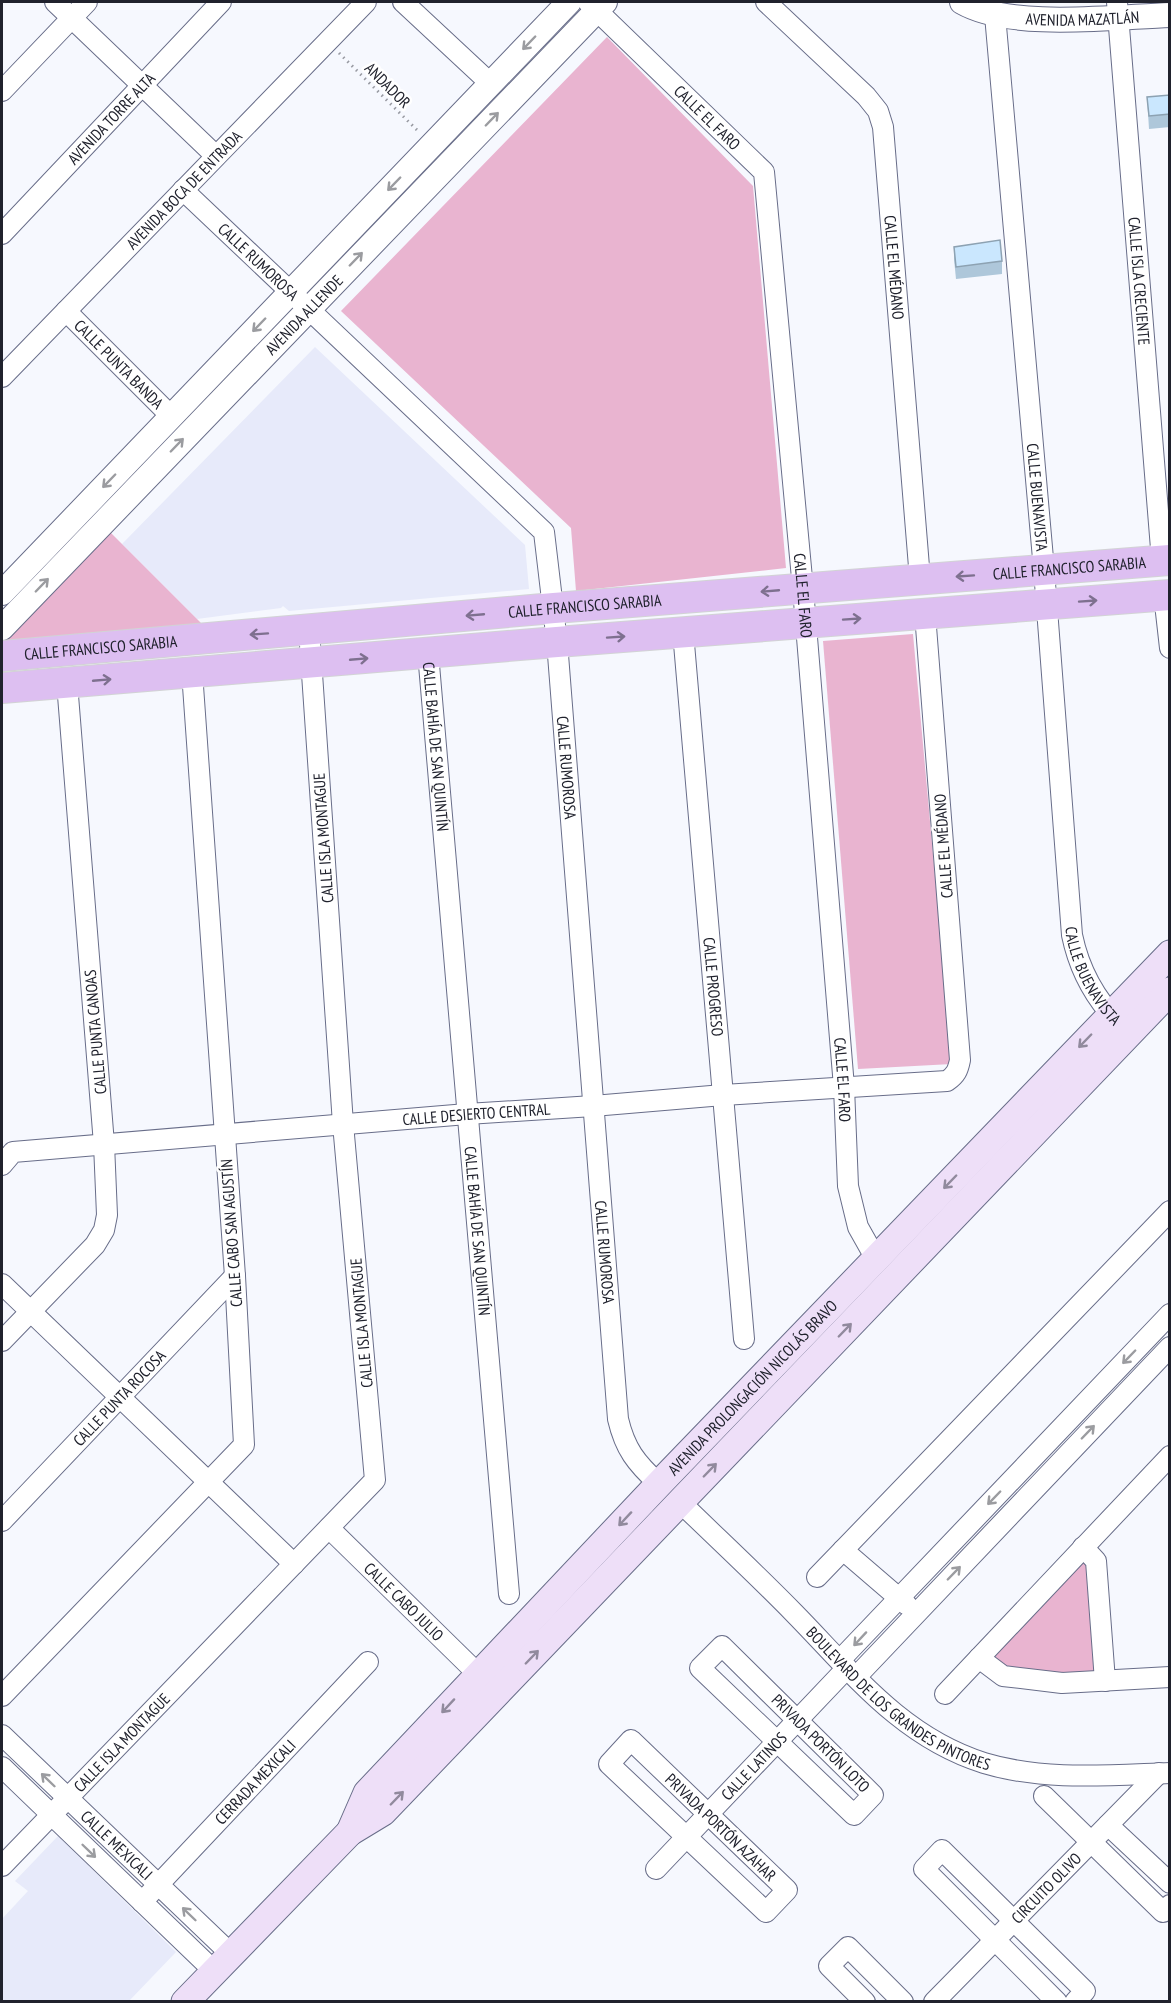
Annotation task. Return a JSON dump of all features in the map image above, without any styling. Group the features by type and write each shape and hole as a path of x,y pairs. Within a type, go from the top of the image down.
{"main road":[{"name":"CALLE FRANCISCO SARABIA","path":"2,656 554,608 1166,560"},
{"name":"CALLE FRANCISCO SARABIA","path":"2,688 1167,595"},
{"name":"AVENIDA PROLONGACIÓN NICOLÁS BRAVO","path":"350,1832 366,1793 658,1484 1170,954"},
{"name":"AVENIDA PROLONGACIÓN NICOLÁS BRAVO","path":"185,2001 350,1832 383,1812 1170,991"},
{"path":"658,1484 680,1503"}],"street":[{"path":"55,2 216,156"},
{"path":"2,91 87,2"},
{"name":"AVENIDA TORRE ALTA","path":"2,234 221,2"},
{"name":"AVENIDA BOCA DE ENTRADA","path":"2,377 366,2"},
{"path":"403,2 490,82"},
{"name":"AVENIDA ALLENDE","path":"2,593 569,2"},
{"name":"CALLE EL MÉDANO","path":"766,2 866,96 878,111 883,127 920,579"},
{"name":"AVENIDA MAZATLÁN","path":"962,2 995,15 1056,20 1117,9 1170,15"},
{"name":"AVENIDA ALLENDE","path":"2,628 309,309 596,4"},
{"name":"CALLE EL FARO","path":"596,4 764,172 844,1087 848,1186 858,1227 876,1260"},
{"name":"CALLE ISLA CRECIENTE","path":"1117,9 1166,560"},
{"name":"CALLE BUENAVISTA","path":"995,15 1044,570 1072,935 1076,956 1083,974 1110,1015 1130,1034"},
{"name":"CALLE RUMOROSA","path":"183,190 544,532 557,642 618,1419 629,1451 639,1466 658,1484"},
{"name":"CALLE PUNTA BANDA","path":"66,311 171,416"},
{"path":"1167,595 1170,648"},
{"name":"CALLE EL MÉDANO","path":"925,614 960,1060 954,1077"},
{"name":"CALLE ISLA MONTAGUE","path":"2,1866 375,1480 343,1124 309,630"},
{"name":"CALLE PROGRESO","path":"683,632 744,1339"},
{"name":"CALLE BAHÍA DE SAN QUINTÍN","path":"428,653 508,1594"},
{"name":"CALLE CABO SAN AGUSTÍN","path":"2,1696 244,1445 235,1276 192,672"},
{"name":"CALLE PUNTA CANOAS","path":"2,1341 95,1245 105,1230 107,1215 104,1144 67,683"},
{"name":"CALLE DESIERTO CENTRAL","path":"2,1165 14,1152 467,1114 947,1081 954,1077"},
{"path":"817,1577 1170,1211"},
{"name":"CALLE PUNTA ROCOSA","path":"2,1521 235,1276"},
{"path":"2,1284 294,1564"},
{"path":"848,1668 903,1594 1169,1317"},
{"path":"848,1668 920,1609 1170,1347"},
{"path":"945,1694 1170,1456"},
{"name":"BOULEVARD DE LOS GRANDES PINTORES","path":"680,1503 761,1579 889,1710 921,1734 957,1753 1017,1771 1071,1775 1164,1773"},
{"name":"CALLE CABO JULIO","path":"329,1528 478,1674"},
{"path":"848,1545 920,1609"},
{"path":"1083,1547 1096,1560 1105,1681"},
{"name":"PRIVADA PORTÓN LOTO","path":"722,1646 873,1795 855,1815 777,1741 700,1668 722,1646"},
{"path":"979,1658 1003,1676 1062,1683 1170,1677"},
{"name":"CERRADA MEXICALI","path":"142,1902 368,1662"},
{"name":"CALLE LATINOS","path":"656,1869 848,1668"},
{"name":"CALLE MEXICALI","path":"2,1735 158,1885 223,1963"},
{"name":"PRIVADA PORTÓN AZAHAR","path":"631,1740 787,1890 766,1912 686,1837 609,1764 631,1740"},
{"name":"CALLE MEXICALI","path":"2,1767 142,1902 223,1963"},
{"name":"CIRCUITO OLIVO","path":"934,2001 1108,1825 1164,1773"},
{"path":"1044,1797 1163,1912 1170,1905"},
{"path":"1108,1825 1170,1882"},
{"path":"1057,2001 924,1869 942,1850 1085,1991 1075,2001"},
{"path":"865,2001 829,1966 848,1947 903,2001"}],"path":[{"name":"ANDADOR","path":"327,42 432,145"}],"shaded area":[{"path":"607,37 753,186 786,568 576,591 571,528 341,311"},
{"path":"315,347 525,545 529,589 289,611 283,606 197,619 122,544"},
{"path":"106,528 206,628 2,650 2,633"},
{"path":"913,634 952,1064 858,1069 823,641"},
{"path":"1079,1558 1090,1569 1097,1672 1062,1678 1005,1673 984,1656"},
{"path":"58,1836 176,1952 129,2001 2,2001 2,1919 28,1891 15,1881"}],"building":[{"path":"1170,95 1170,114 1149,116 1147,97"},
{"path":"1000,240 1002,261 956,267 954,247"}]}
